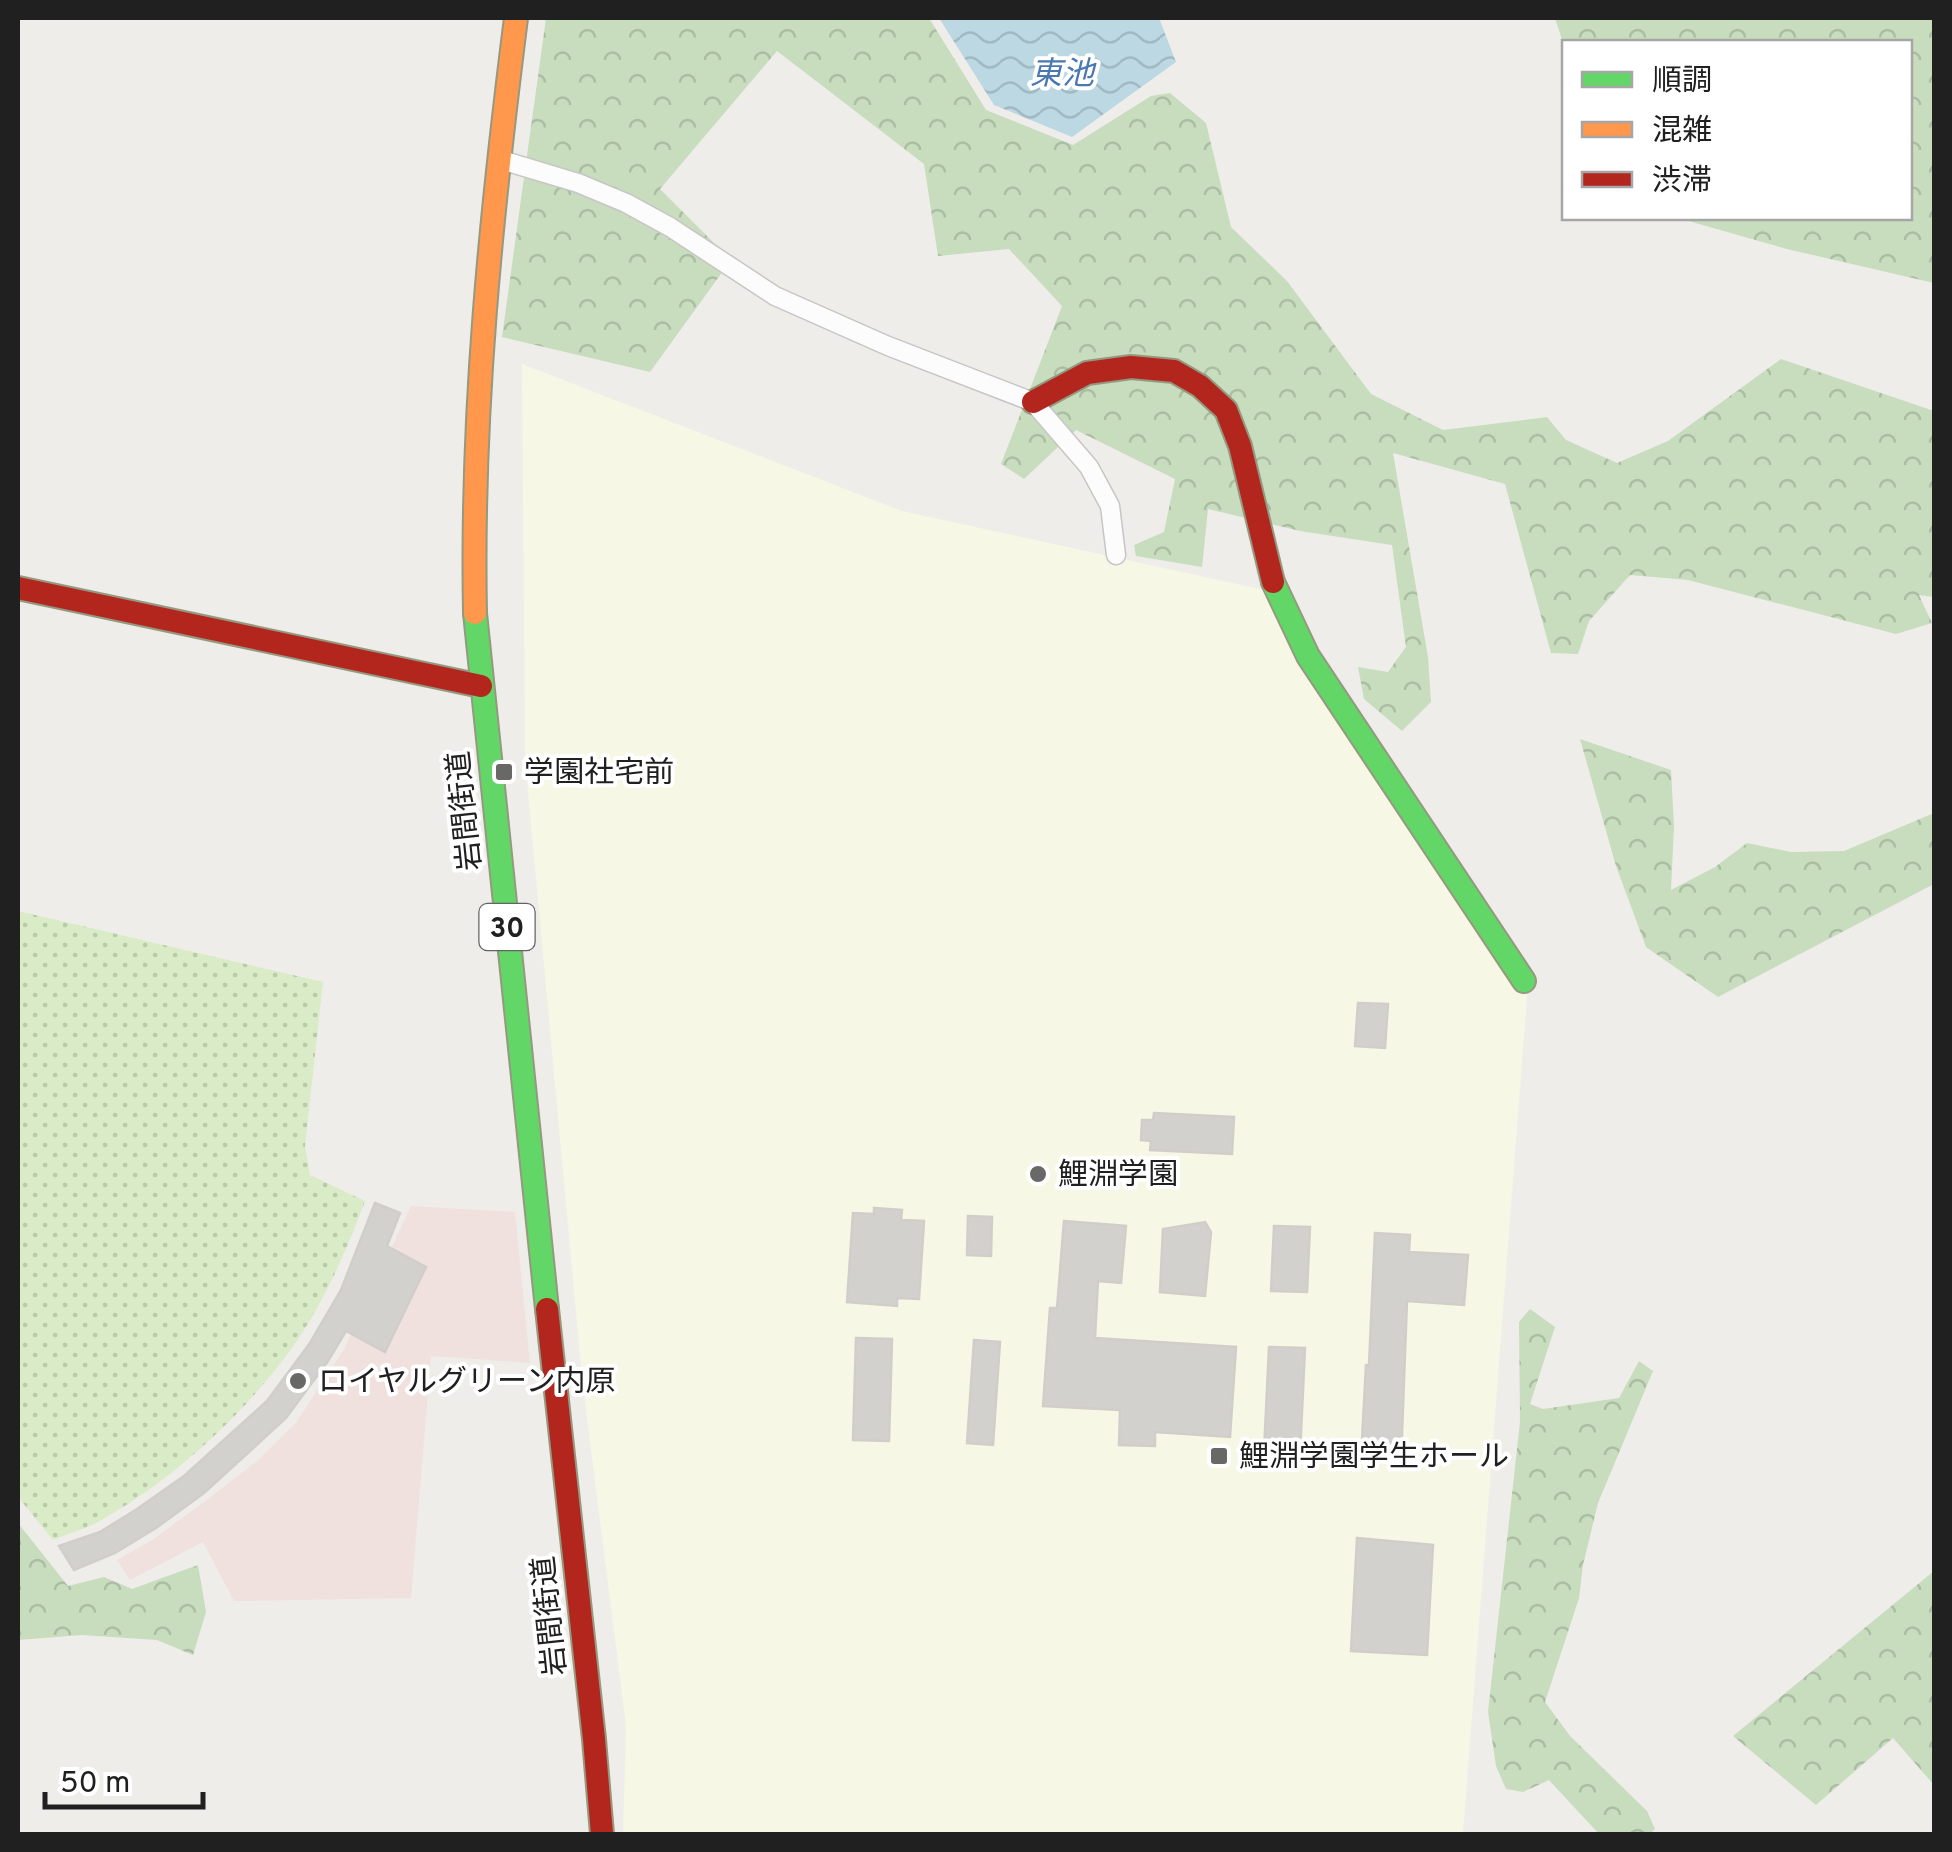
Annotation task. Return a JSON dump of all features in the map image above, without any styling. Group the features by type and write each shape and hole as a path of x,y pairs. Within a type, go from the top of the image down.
{"main road":[{"name":"岩間街道","path":"516,18 498,158 480,362 473,560 481,686 602,1834"},
{"path":"1032,402 1087,374 1131,367 1174,371 1200,386 1226,410 1240,446 1275,589 1308,656 1524,982"},
{"path":"18,588 481,686"}],"street":[{"path":"498,158 626,203 775,296 888,346 1032,402 1089,467 1110,506 1116,555"}],"shaded area":[{"name":"鯉淵学園","path":"522,364 902,511 1269,591 1529,971 1463,1834 623,1834 626,1727 582,1378 525,759"},
{"path":"411,1206 515,1212 530,1363 431,1356 411,1598 234,1601 203,1542 130,1580 117,1560 203,1503 257,1461 296,1423 344,1349"}],"green space":[{"path":"546,18 929,18 986,110 1073,145 1151,96 1170,93 1206,123 1231,227 1287,281 1371,394 1443,430 1547,417 1566,440 1617,463 1668,441 1781,359 1934,411 1934,597 1919,595 1932,623 1896,634 1688,580 1630,575 1589,621 1578,654 1551,653 1505,484 1393,453 1428,657 1431,702 1402,731 1364,699 1358,667 1388,672 1406,647 1392,545 1300,531 1208,509 1202,567 1136,556 1134,545 1164,532 1175,479 1076,430 1024,479 1001,464 1062,306 1009,249 938,256 924,164 777,51 660,189 731,260 650,372 502,337"},
{"path":"1555,18 1934,18 1934,283 1787,249 1685,220 1912,220 1912,40 1562,40"},
{"path":"1580,739 1671,770 1671,890 1715,867 1747,843 1791,852 1844,851 1934,813 1934,884 1718,997 1646,947 1616,866"},
{"path":"18,911 323,982 305,1146 310,1175 365,1201 343,1257 315,1311 253,1397 152,1488 96,1523 53,1540 18,1497"},
{"path":"1530,1309 1555,1327 1530,1404 1543,1409 1619,1398 1639,1361 1653,1371 1598,1503 1579,1598 1545,1702 1570,1736 1647,1811 1655,1829 1649,1834 1599,1834 1549,1780 1523,1792 1506,1789 1496,1766 1488,1712 1520,1422 1519,1322"},
{"path":"18,1523 68,1586 104,1577 132,1589 198,1565 206,1612 193,1655 157,1640 82,1635 18,1640"},
{"path":"1934,1571 1934,1785 1893,1738 1816,1805 1733,1736"}],"water":[{"name":"東池","path":"939,18 1159,18 1176,62 1072,137 994,105"}],"building":[{"path":"1358,1003 1388,1004 1385,1048 1355,1046"},
{"path":"1154,1113 1234,1117 1232,1154 1150,1150 1151,1141 1141,1140 1142,1120 1153,1120"},
{"name":"ロイヤルグリーン内原","path":"375,1203 400,1213 387,1246 426,1267 385,1352 346,1331 286,1418 204,1493 115,1553 74,1570 59,1546 100,1532 137,1509 184,1476 267,1401 310,1343 341,1290"},
{"path":"874,1208 902,1210 901,1220 924,1221 919,1299 897,1298 897,1306 847,1302 853,1213 874,1214"},
{"path":"968,1216 992,1217 991,1256 967,1255"},
{"path":"1064,1221 1126,1226 1121,1283 1098,1281 1095,1338 1236,1347 1230,1437 1155,1432 1155,1446 1119,1445 1120,1410 1043,1406 1050,1308 1057,1308"},
{"path":"1205,1222 1211,1232 1205,1296 1160,1292 1163,1229"},
{"path":"1274,1226 1310,1227 1307,1292 1271,1291"},
{"path":"1375,1233 1410,1235 1409,1252 1468,1255 1464,1305 1407,1301 1401,1461 1361,1459"},
{"path":"856,1338 892,1339 889,1441 853,1440"},
{"path":"974,1340 1000,1342 993,1445 967,1443"},
{"path":"1269,1347 1305,1348 1300,1454 1264,1452"},
{"path":"1357,1538 1433,1545 1427,1655 1351,1651"}],"traffic: fast":[{"path":"1273,582 1308,656 1524,981"},
{"path":"475,613 547,1309"}],"traffic: slow":[{"path":"475,613 476,464 485,315 516,18"}],"traffic: jam":[{"path":"1033,402 1087,373 1131,367 1174,371 1200,386 1226,410 1240,446 1273,582"},
{"path":"18,588 481,686"},
{"path":"547,1309 602,1834"}],"place":[{"name":"学園社宅前","path":"504,772"},
{"name":"鯉淵学園","path":"1038,1174"},
{"name":"ロイヤルグリーン内原","path":"298,1381"},
{"name":"鯉淵学園学生ホール","path":"1219,1456"}]}
